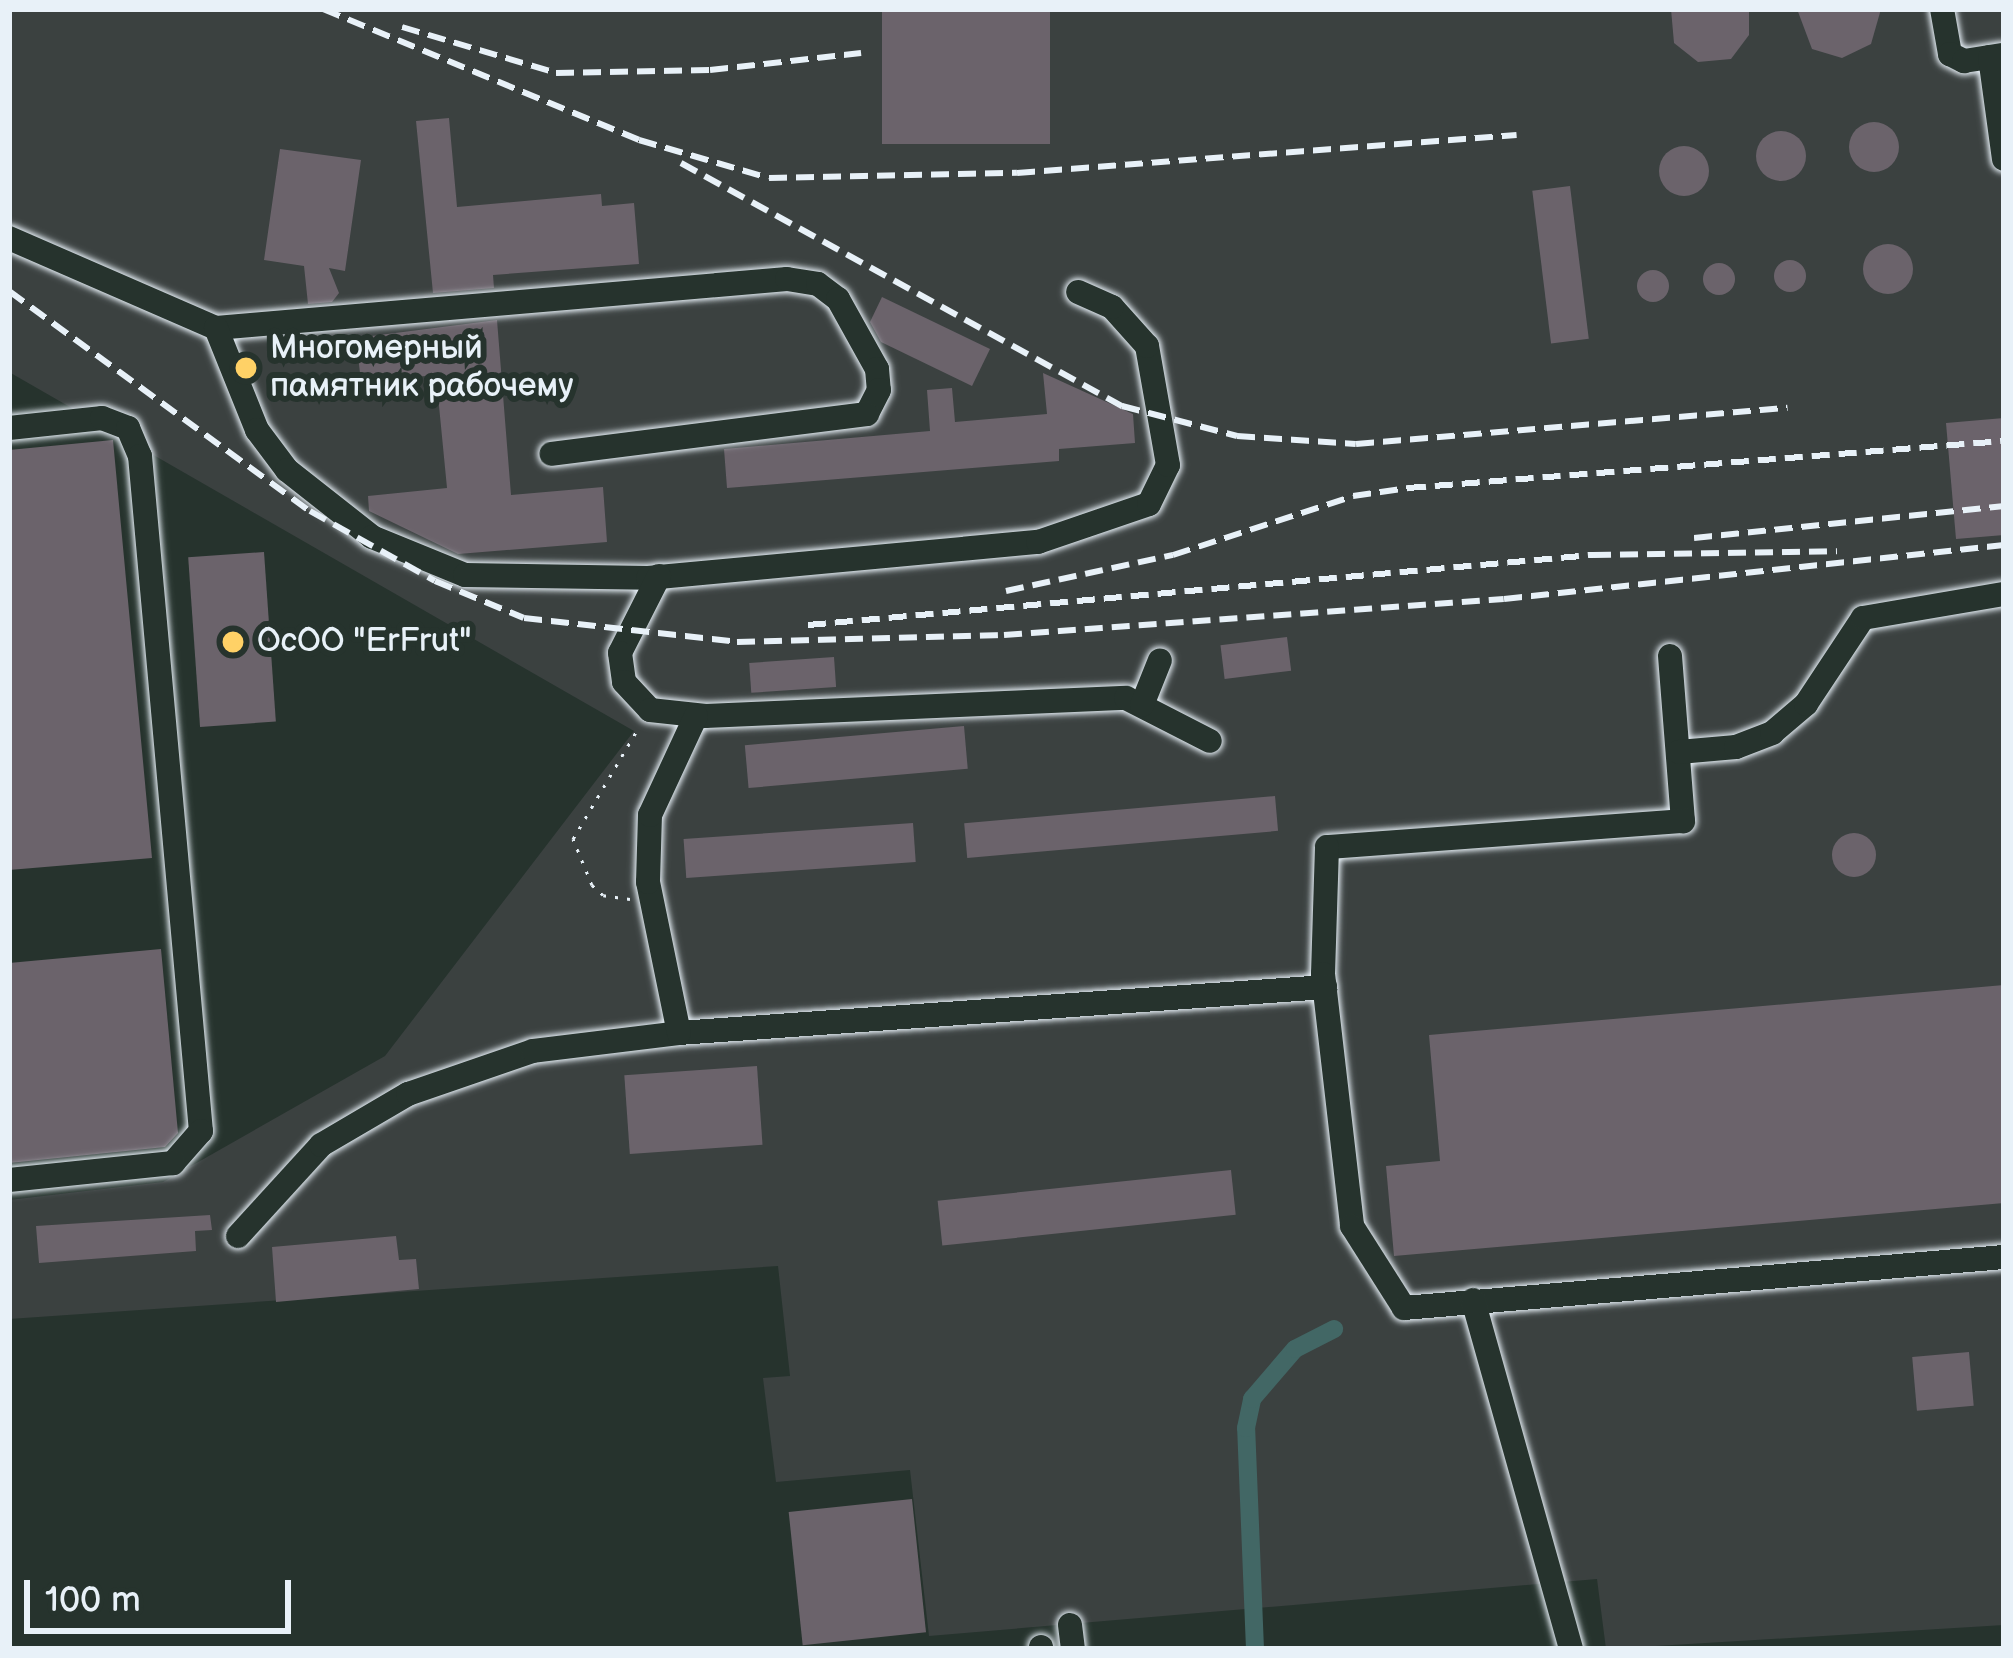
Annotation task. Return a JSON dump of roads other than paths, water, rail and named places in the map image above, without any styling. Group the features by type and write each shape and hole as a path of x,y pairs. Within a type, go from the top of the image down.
{"lane":[{"path":"1942,9 1950,55 1997,56 2004,160"},
{"path":"9,238 216,328 787,279 818,284 838,299 877,368 879,390 867,414 552,454"},
{"path":"216,328 256,430 287,470 372,537 465,575 659,576 1038,542 1148,504 1168,465 1147,346 1112,307 1078,292"},
{"path":"9,428 102,418 128,428 140,456 201,1131 173,1163 9,1180"},
{"path":"659,576 620,653 624,682 650,710 696,716 1074,695 1142,705 1210,741"},
{"path":"1678,752 1736,747 1772,733 1807,704 1863,618 2004,594"},
{"path":"1670,656 1683,821 1327,847 1325,987 1352,1226 1404,1308 2004,1257"},
{"path":"1142,705 1160,659"},
{"path":"679,1034 655,922 650,814 696,716"},
{"path":"238,1236 321,1145 408,1094 533,1051 679,1034 1325,987"},
{"path":"1473,1300 1571,1649"}],"waterway":[{"path":"1255,1649 1246,1428 1252,1399 1295,1349 1334,1329"}],"railway":[{"path":"323,9 639,140 769,178 1017,173 1517,135"},
{"path":"402,27 556,73 710,70 861,53"},
{"path":"681,163 1122,406 1237,436 1356,444 1788,408"},
{"path":"9,291 310,511 435,581 524,618 737,642 1004,635 1504,599 2004,545"},
{"path":"1006,591 1173,555 1353,496 2004,441"},
{"path":"1694,538 2004,506"},
{"path":"808,625 1593,555 1837,551"}],"place":[{"name":"Многомерный памятник рабочему","path":"246,368"},
{"name":"ОсОО \"ErFrut\"","path":"233,642"}]}
